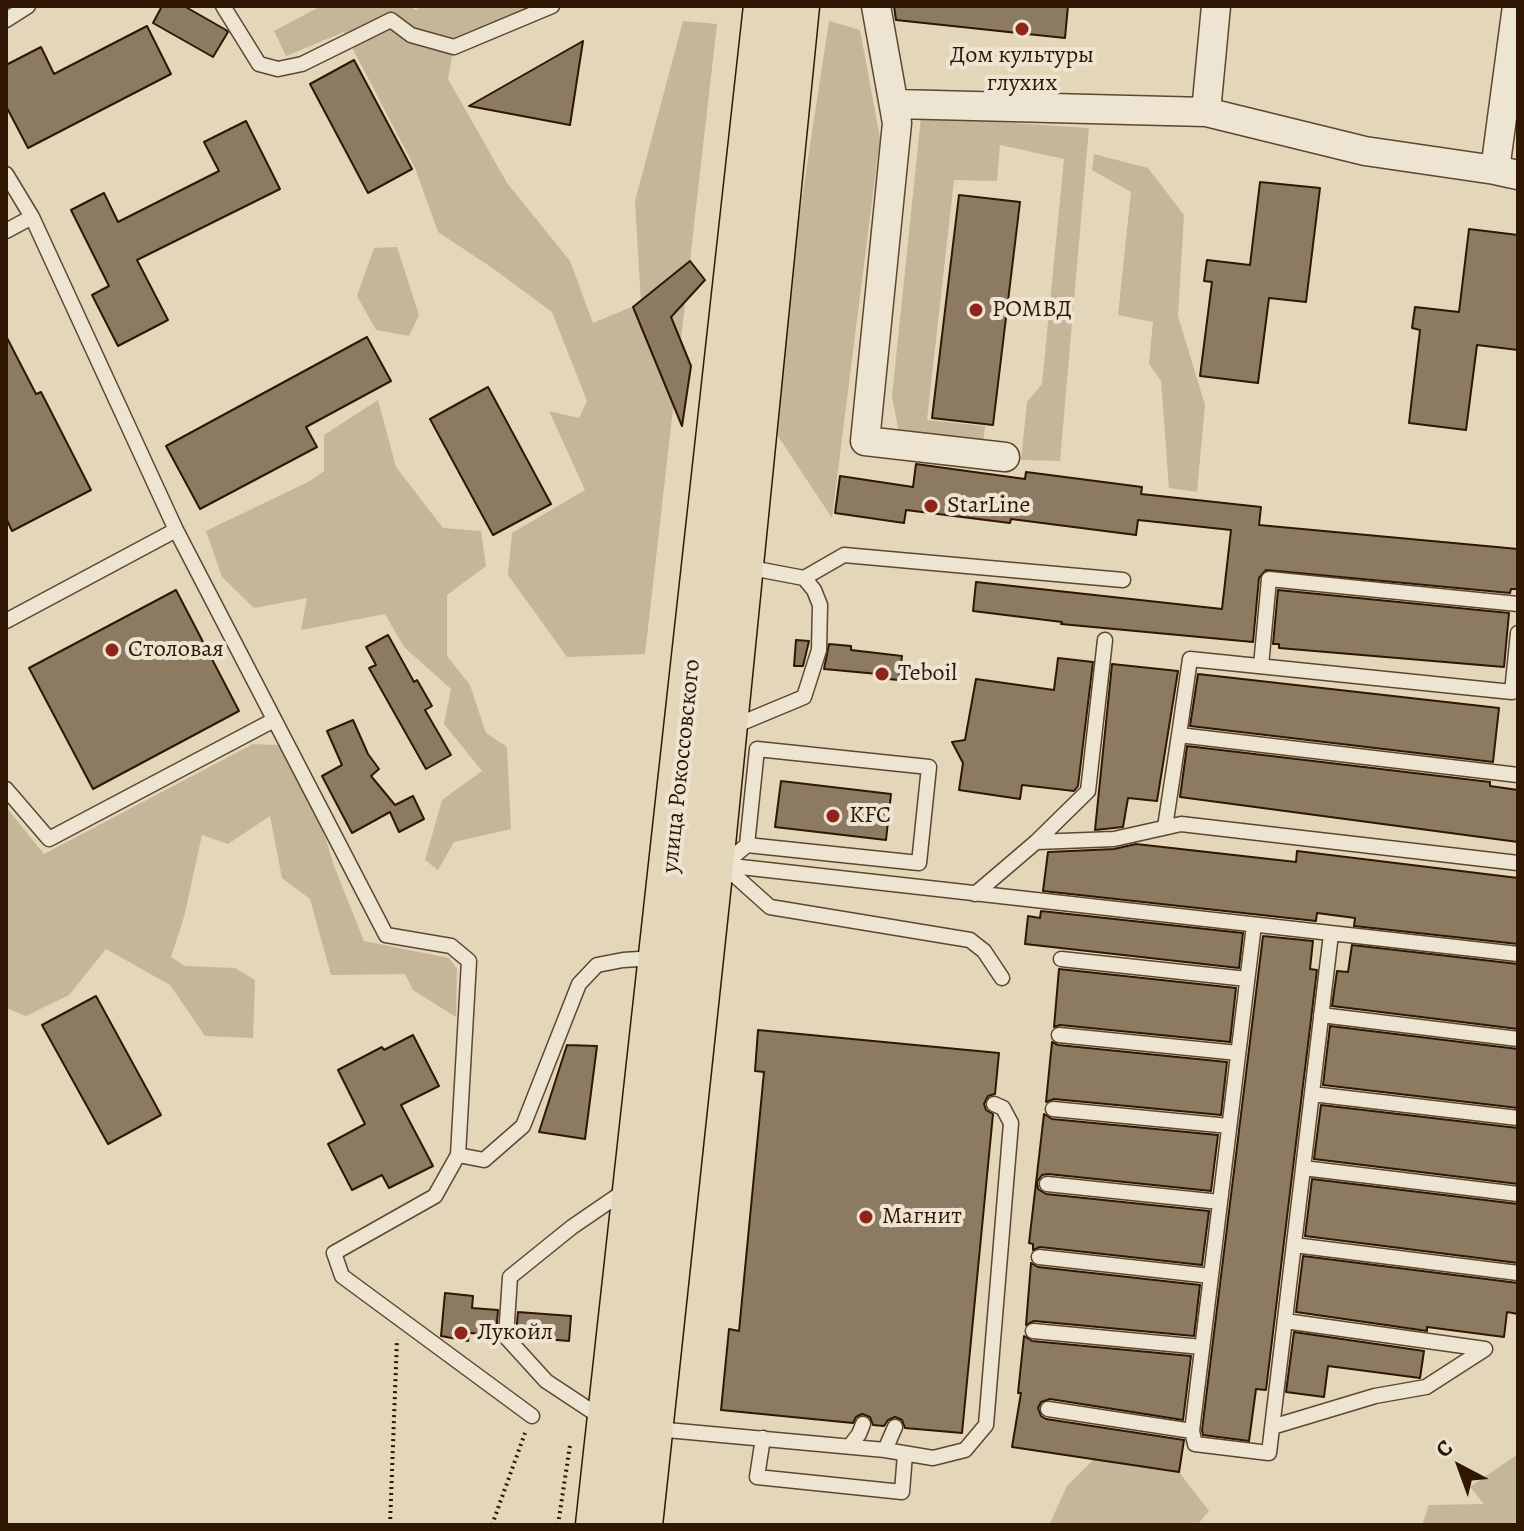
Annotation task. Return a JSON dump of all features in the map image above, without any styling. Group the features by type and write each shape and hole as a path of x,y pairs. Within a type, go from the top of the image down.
{"highway":[{"name":"улица Рокоссовского","path":"640,1525 619,1421 636,1183 766,6"},
{"name":"улица Рокоссовского","path":"598,1525 727,858 724,731 797,6"}],"street":[{"path":"876,6 897,123 865,441 1005,457"},
{"path":"1206,112 1216,6"},
{"path":"896,104 1206,112 1365,151 1506,172 1517,6"}],"lane":[{"path":"6,20 28,6"},
{"path":"223,6 259,64 278,69 302,64 391,20 411,35 454,47 552,6"},
{"path":"6,174 32,217 176,530 386,935 451,946 469,961 458,1155 435,1196 334,1253 342,1276 532,1416"},
{"path":"6,231 32,217"},
{"path":"6,621 176,530"},
{"path":"804,578 844,555 1123,580"},
{"path":"724,731 804,697 819,650 820,605 814,590 804,578 741,566"},
{"path":"1261,666 1269,579 1518,604"},
{"path":"1165,827 1190,659 1512,692 1518,633"},
{"path":"975,894 1036,842 1088,791 1105,640"},
{"path":"6,789 49,839 274,720"},
{"path":"1179,735 1518,775"},
{"path":"757,749 929,767 919,863 727,858 757,749"},
{"path":"1036,842 1114,839 1181,824 1518,863"},
{"path":"727,858 975,894 1518,954"},
{"path":"727,858 770,907 970,940 984,951 1002,978"},
{"path":"1254,925 1192,1431 1195,1444 1269,1453 1331,934"},
{"path":"458,1155 484,1160 523,1126 579,984 597,965 661,958"},
{"path":"1061,959 1247,979"},
{"path":"1321,1015 1518,1039"},
{"path":"1059,1035 1238,1053"},
{"path":"1312,1094 1518,1118"},
{"path":"636,1183 572,1227 510,1277 506,1337 546,1381 619,1421 933,1458 965,1450 986,1425 1011,1123 1003,1108 994,1104"},
{"path":"1053,1109 1229,1126"},
{"path":"1303,1168 1518,1194"},
{"path":"1047,1184 1220,1202"},
{"path":"1294,1245 1518,1273"},
{"path":"1039,1257 1211,1276"},
{"path":"1272,1427 1375,1396 1426,1387 1485,1349 1285,1321"},
{"path":"1033,1331 1202,1347"},
{"path":"1048,1409 1192,1431"},
{"path":"850,1446 863,1424"},
{"path":"885,1450 895,1427"},
{"path":"763,1438 757,1477 902,1492 905,1454"}],"path":[{"path":"390,1525 398,1317"},
{"path":"492,1525 532,1416"},
{"path":"558,1525 619,1421"}],"shaded area":[{"path":"321,6 412,6 415,10 422,6 533,6 455,39 448,79 507,183 570,261 593,323 641,303 635,201 683,21 717,24 645,654 567,657 508,575 512,533 585,490 549,411 579,418 587,401 552,312 438,232 415,168 344,32 286,56 274,31"},
{"path":"829,21 860,30 880,138 832,518 768,421"},
{"path":"921,117 1089,128 1060,461 1021,460 1027,402 1042,384 1064,159 1000,145 997,181 954,180 927,420 985,426 982,452 900,439 892,396"},
{"path":"1094,154 1148,168 1184,215 1178,316 1205,405 1197,492 1169,488 1161,381 1149,364 1153,322 1118,315 1131,192 1092,170"},
{"path":"397,247 419,315 409,336 376,330 357,296 374,248"},
{"path":"378,400 396,467 443,528 481,531 486,566 447,595 447,656 470,685 486,733 507,747 511,829 454,842 438,870 425,860 442,800 482,771 444,724 451,689 404,647 385,614 301,630 307,598 254,608 222,577 206,531 310,481 324,471 324,435"},
{"path":"253,744 297,746 334,866 364,941 449,958 457,969 456,1017 413,990 405,974 331,975 310,899 282,878 270,816 228,844 202,835 184,917 171,957 185,966 235,968 255,980 253,1038 205,1036 170,985 106,949 69,995 26,1016 6,1008 6,807 44,854"},
{"path":"1518,1454 1518,1525 1422,1525 1429,1505 1484,1504 1470,1487"},
{"path":"1094,1459 1179,1472 1209,1511 1197,1525 1049,1525 1067,1486"}],"building":[{"path":"162,6 184,6 228,32 213,57 153,23"},
{"name":"Дом культуры глухих","path":"894,6 1068,6 1065,38 896,20"},
{"path":"147,26 171,74 28,148 6,106 6,65 41,47 54,74"},
{"path":"583,41 570,125 469,106"},
{"path":"354,60 412,169 368,193 310,84"},
{"path":"246,121 280,189 137,260 168,320 118,346 92,295 109,286 71,210 104,193 118,222 219,171 204,142"},
{"path":"1260,182 1320,188 1306,302 1269,298 1258,383 1200,376 1212,282 1204,281 1207,260 1250,265"},
{"name":"РОМВД","path":"959,195 1020,202 993,425 932,418"},
{"path":"1469,229 1518,235 1518,350 1477,345 1466,430 1409,423 1420,330 1412,328 1415,307 1459,312"},
{"path":"690,261 705,280 671,317 691,366 682,426 633,307"},
{"path":"6,336 36,394 41,392 91,490 12,531 6,518"},
{"path":"367,337 391,381 306,427 317,447 200,509 166,446"},
{"path":"488,387 551,504 493,535 430,419"},
{"path":"916,464 1025,479 1026,472 1142,487 1141,494 1261,507 1259,525 1518,549 1518,589 1511,589 1510,593 1266,570 1259,578 1253,642 1061,624 973,611 976,582 1222,609 1231,530 1138,520 1136,535 906,510 904,523 835,513 840,476 913,487"},
{"path":"176,590 239,711 93,789 29,668"},
{"path":"1278,590 1509,613 1504,667 1279,648 1279,644 1273,644"},
{"path":"388,635 414,682 417,680 432,706 425,710 451,755 426,769 369,668 376,665 366,647"},
{"path":"796,640 809,641 803,666 794,666"},
{"path":"829,644 902,656 899,680 877,678 878,674 824,669"},
{"path":"1058,658 1093,662 1078,786 1074,791 1022,785 1020,799 959,790 963,763 952,742 965,740 976,679 1054,690"},
{"path":"1112,664 1178,671 1157,801 1128,798 1123,827 1095,830"},
{"path":"1198,674 1499,708 1493,762 1190,726"},
{"path":"353,720 368,754 379,769 371,776 395,805 413,796 424,819 399,832 390,812 352,833 322,776 342,765 327,731"},
{"path":"1187,746 1490,782 1490,786 1518,790 1518,842 1180,797"},
{"name":"KFC","path":"781,781 891,794 886,840 775,827"},
{"path":"1136,844 1296,862 1297,851 1518,878 1518,944 1354,926 1355,918 1317,913 1316,921 1043,891 1048,852 1114,849"},
{"path":"1041,911 1243,933 1239,968 1025,944 1028,916 1040,918"},
{"path":"1263,936 1313,941 1310,969 1317,970 1266,1390 1256,1389 1249,1441 1203,1435 1202,1430"},
{"path":"1352,945 1518,964 1518,1029 1332,1006 1337,971 1348,972"},
{"path":"1059,969 1236,988 1230,1042 1060,1025 1054,1027"},
{"path":"96,996 161,1115 108,1144 42,1025"},
{"path":"1330,1026 1518,1049 1518,1108 1323,1085"},
{"name":"Магнит","path":"758,1030 999,1053 995,1094 988,1096 984,1104 986,1110 993,1114 962,1433 905,1428 902,1420 895,1417 884,1426 873,1425 870,1417 862,1414 853,1423 721,1410 729,1329 739,1331 764,1072 755,1071"},
{"path":"413,1035 439,1086 401,1105 433,1166 389,1188 382,1175 352,1190 328,1144 365,1124 338,1070"},
{"path":"1052,1042 1227,1062 1221,1115 1054,1099 1046,1102"},
{"path":"567,1045 597,1046 585,1139 539,1132"},
{"path":"1321,1105 1518,1128 1518,1184 1314,1159"},
{"path":"1044,1114 1052,1119 1218,1135 1211,1191 1048,1174 1042,1175 1037,1182 1038,1189 1046,1194 1209,1211 1202,1265 1040,1247 1033,1250 1033,1244 1029,1243"},
{"path":"1312,1179 1518,1204 1518,1263 1305,1236"},
{"path":"1303,1256 1518,1283 1518,1314 1507,1312 1504,1337 1427,1327 1427,1331 1296,1312"},
{"path":"1031,1263 1038,1267 1200,1285 1194,1336 1034,1321 1026,1325"},
{"path":"445,1293 473,1296 472,1308 498,1310 496,1335 469,1333 468,1341 441,1336"},
{"path":"518,1312 571,1316 569,1341 519,1337 516,1333"},
{"path":"1294,1332 1424,1351 1420,1378 1328,1366 1324,1397 1286,1392"},
{"path":"1024,1336 1032,1341 1191,1356 1183,1420 1050,1399 1041,1402 1038,1408 1046,1419 1184,1440 1179,1472 1012,1447 1021,1393 1018,1393"}],"place":[{"name":"Дом культуры глухих","path":"1022,29"},
{"name":"РОМВД","path":"976,310"},
{"name":"StarLine","path":"931,506"},
{"name":"Столовая","path":"112,650"},
{"name":"Teboil","path":"882,674"},
{"name":"KFC","path":"833,816"},
{"name":"Магнит","path":"866,1217"},
{"name":"Лукойл","path":"461,1333"}]}
